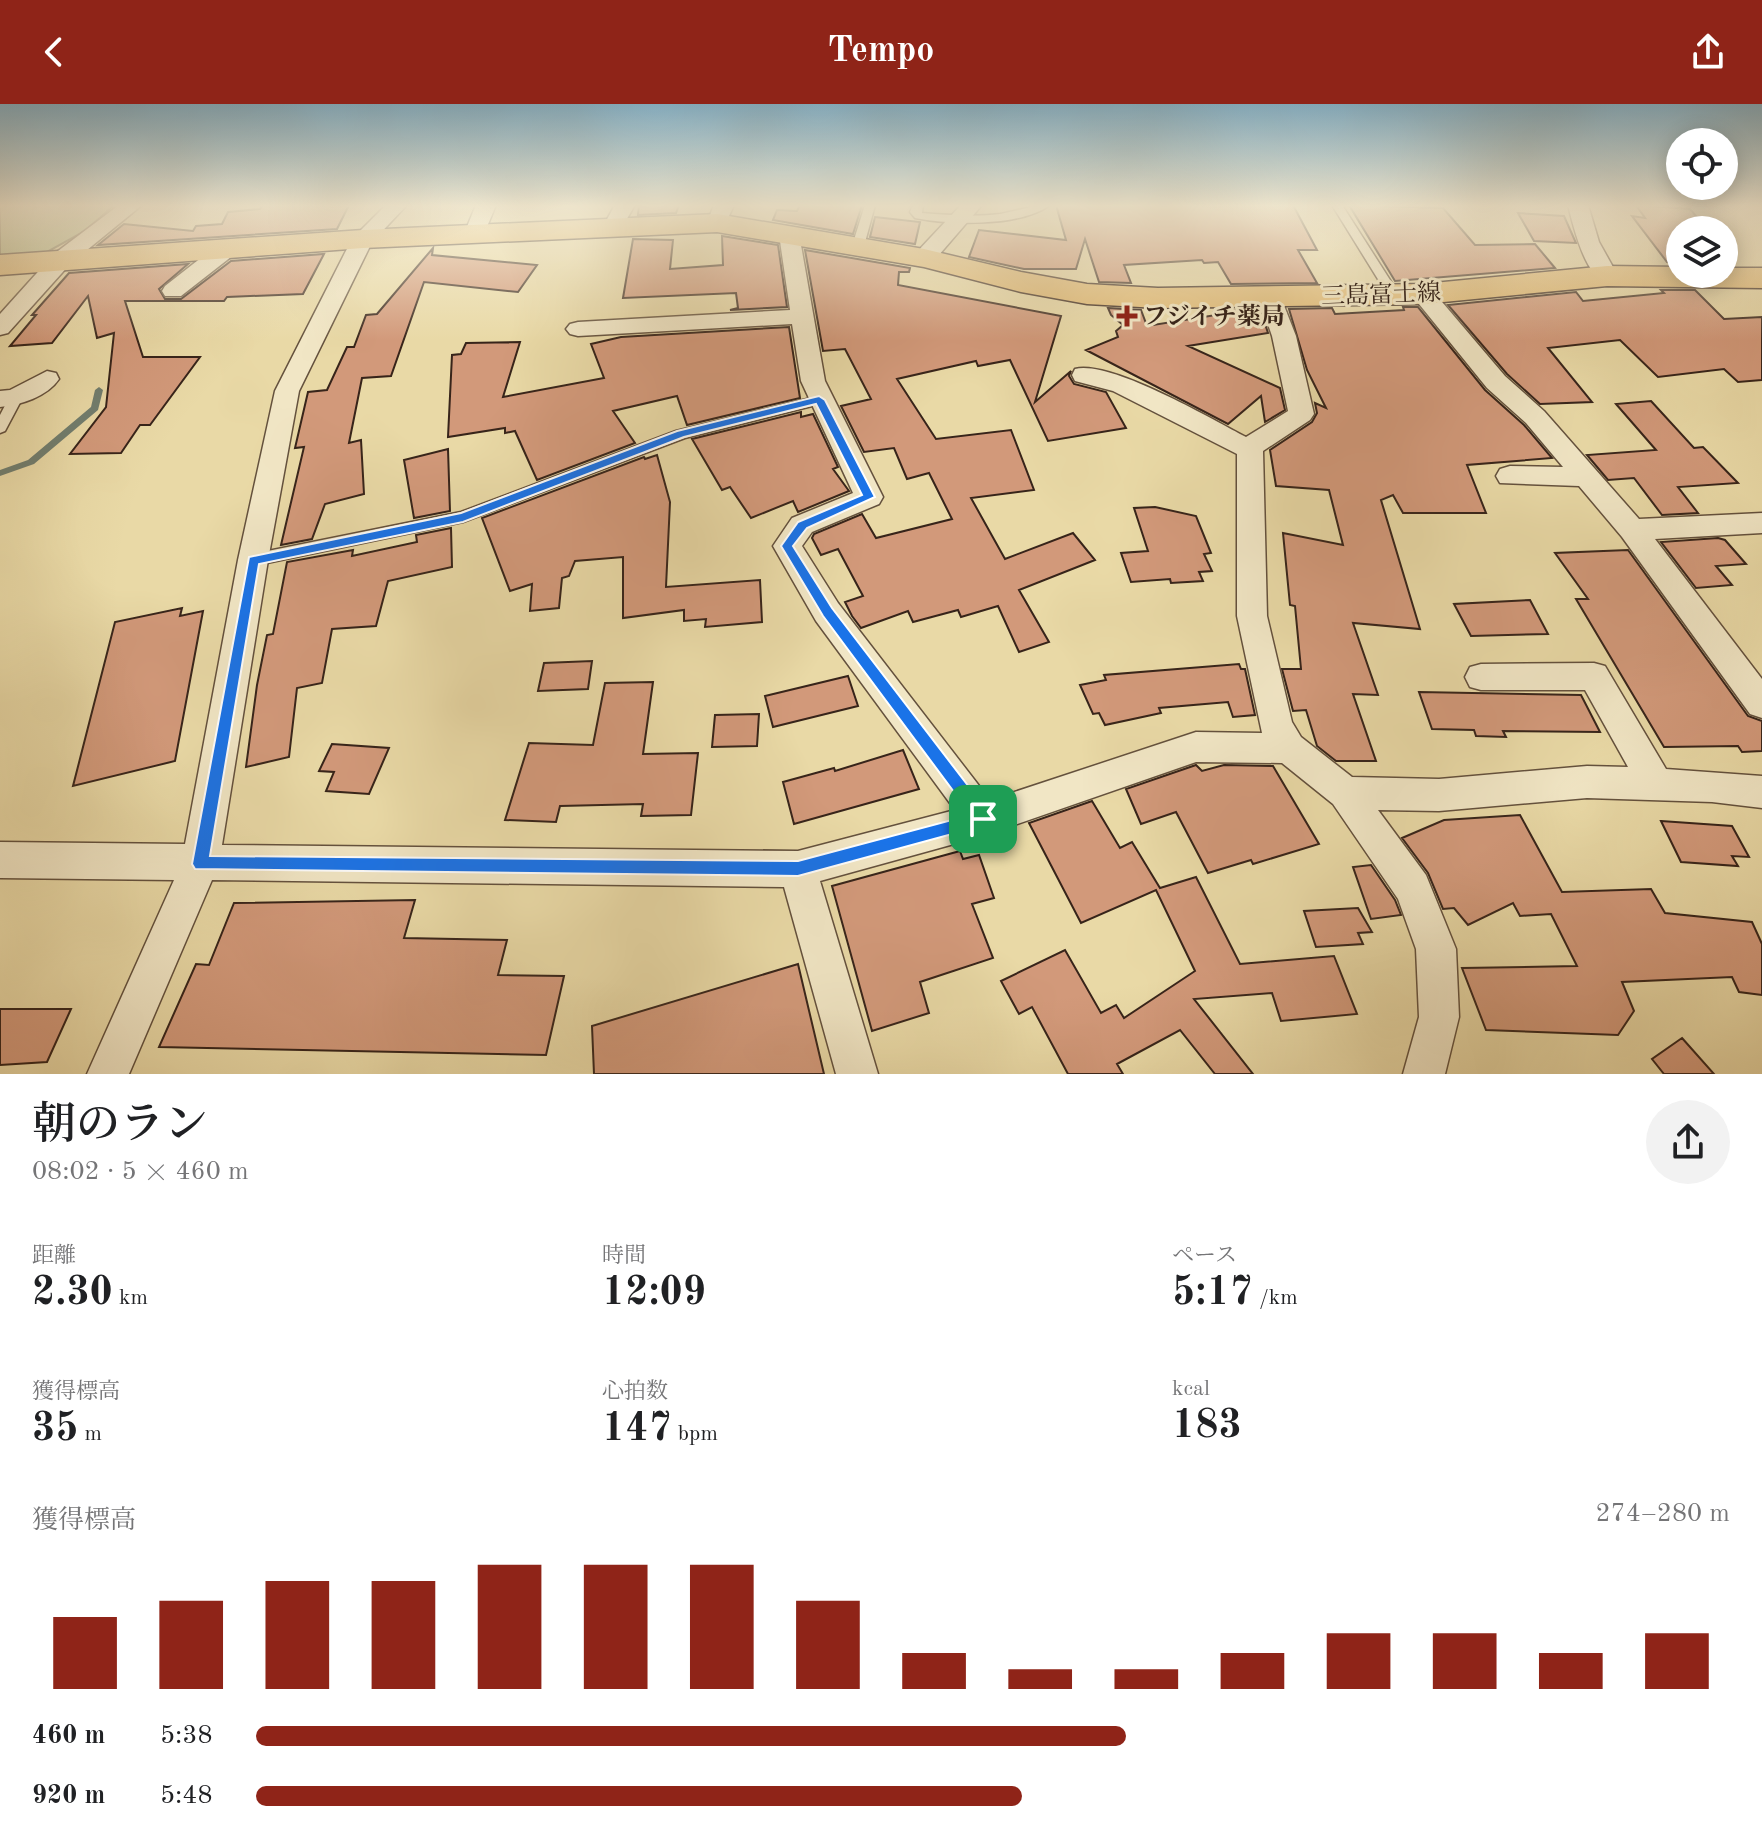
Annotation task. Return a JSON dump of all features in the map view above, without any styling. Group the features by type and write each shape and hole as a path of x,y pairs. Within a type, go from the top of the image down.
{"main road":[{"name":"三島富士線","path":"0,265 194,250"},
{"name":"三島富士線","path":"881,250 1087,294 1158,298 1408,294 1607,276 1762,278"}],"street":[{"path":"0,328 73,250"},
{"path":"173,291 225,250"},
{"path":"108,1074 200,864 253,560 287,391 357,250"},
{"path":"792,250 813,381 819,400 869,497 802,525 787,546 827,612 983,819"},
{"path":"924,258 931,250"},
{"path":"1593,250 1607,276"},
{"path":"1408,294 1535,417 1589,477 1762,704"},
{"path":"1270,298 1284,336 1301,414 1258,440 1250,450 1252,616 1276,726 1289,748 1345,793 1413,888 1436,949 1439,1017 1424,1074"},
{"path":"578,329 802,316"},
{"path":"1084,375 1122,385 1250,450"},
{"path":"8,398 47,379"},
{"path":"1510,476 1589,477"},
{"path":"1632,530 1762,523"},
{"path":"1481,677 1594,676 1656,784"},
{"path":"0,860 798,869 983,819 1196,747 1289,748"},
{"path":"1345,793 1439,795 1587,782 1712,786 1762,792"},
{"path":"798,869 857,1074"}],"lane":[{"path":"1373,250 1408,294"},
{"path":"0,428 8,398"},
{"path":"253,560 463,517 681,434 819,400"}],"green space":[{"path":"0,250 50,250 47,252 0,256"}],"building":[{"path":"431,250 432,255 537,265 518,292 424,282 391,376 362,378 349,443 361,440 364,494 325,504 312,539 281,545 304,447 295,448 308,392 327,390 347,347 354,347 366,315 377,314"},
{"path":"631,250 672,250 670,269 723,265 722,250 779,250 787,307 730,310 738,308 736,293 623,298"},
{"path":"805,250 910,268 909,272 899,272 898,285 1061,316 1035,402 1071,371 1069,376 1074,384 1106,392 1126,428 1048,441 1010,360 978,366 976,361 897,379 936,439 1011,430 1034,490 971,498 1005,559 1073,533 1095,560 1019,590 1049,642 1019,652 998,606 961,617 958,610 913,622 908,611 861,628 845,602 863,596 838,549 821,555 812,538 814,534 862,514 876,538 952,519 929,473 907,479 894,448 864,452 841,406 871,399 845,349 823,351"},
{"path":"971,250 1082,250 1076,269 1024,269 969,257"},
{"path":"1089,250 1298,250 1317,283 1231,284 1218,262 1204,263 1202,260 1124,265 1131,283 1099,282"},
{"path":"1376,250 1540,250 1555,268 1395,281"},
{"path":"1658,250 1666,250 1666,261"},
{"path":"324,254 303,294 227,297 224,301 125,301 143,357 200,357 150,425 140,425 121,453 70,454 106,407 114,333 97,338 88,296 52,343 10,346 69,273 188,264 159,289 165,299 181,299 231,261"},
{"path":"1661,290 1695,290 1724,319 1762,317 1762,380 1738,382 1724,369 1658,377 1620,340 1548,348 1592,402 1540,404 1507,374 1448,305 1576,292 1583,301 1664,293"},
{"path":"1403,307 1418,307 1485,390 1524,425 1552,458 1467,465 1486,513 1403,513 1393,495 1381,500 1420,629 1353,623 1378,695 1353,694 1376,761 1336,761 1317,746 1306,710 1293,711 1282,669 1301,669 1295,606 1290,605 1283,533 1343,545 1329,490 1276,486 1270,450 1312,422 1317,413 1315,403 1326,408 1307,370 1289,309 1332,308 1335,314 1404,310"},
{"path":"1108,308 1141,310 1147,326 1216,315 1214,312 1260,309 1268,333 1188,346 1280,388 1285,410 1265,422 1261,396 1228,424 1086,350 1118,337 1116,331 1123,325"},
{"path":"789,327 800,398 687,425 677,396 613,411 635,443 537,480 515,431 505,433 505,428 448,437 452,355 461,354 466,343 520,342 503,397 604,378 591,344 621,337"},
{"path":"1651,401 1694,448 1703,447 1738,483 1678,487 1698,513 1662,515 1634,478 1608,480 1587,455 1656,450 1616,404"},
{"path":"801,412 801,417 813,414 838,467 833,469 849,491 798,512 793,501 751,518 730,487 722,490 692,439"},
{"path":"448,449 450,511 414,518 404,460"},
{"path":"657,455 670,502 666,587 760,580 762,622 705,627 706,619 684,621 684,610 623,618 623,557 575,561 569,576 562,578 559,608 530,611 532,584 510,591 482,518 644,457"},
{"path":"1155,507 1196,516 1211,553 1204,554 1212,571 1199,572 1203,581 1171,583 1170,579 1131,582 1121,553 1148,551 1134,508"},
{"path":"451,528 452,567 388,581 376,626 332,629 322,683 297,688 289,757 246,767 267,635 273,634 287,562 353,550 352,556 417,542 416,535"},
{"path":"1725,540 1746,564 1716,566 1732,585 1696,588 1661,542"},
{"path":"1628,550 1748,716 1762,721 1762,751 1742,752 1738,746 1664,747 1576,599 1588,599 1555,553"},
{"path":"1530,600 1548,634 1471,636 1454,604"},
{"path":"182,608 180,616 203,611 175,761 73,786 115,622"},
{"path":"592,661 588,689 538,691 544,663"},
{"path":"1239,664 1241,669 1245,669 1255,715 1233,717 1228,702 1159,708 1161,713 1105,725 1099,713 1093,714 1080,685 1106,680 1104,675"},
{"path":"848,676 858,706 773,727 765,696"},
{"path":"653,682 643,754 698,753 691,815 641,816 643,804 560,806 556,822 505,820 529,743 593,745 605,683"},
{"path":"1419,692 1581,695 1600,732 1503,731 1506,737 1476,736 1474,730 1432,729"},
{"path":"759,714 757,746 712,747 715,715"},
{"path":"332,744 389,748 369,794 326,791 334,772 319,771"},
{"path":"903,750 919,789 794,824 783,782 834,768 835,771"},
{"path":"1196,765 1202,771 1224,765 1273,766 1319,844 1253,864 1251,860 1208,873 1176,812 1141,824 1126,789"},
{"path":"1092,801 1120,848 1132,842 1160,888 1196,877 1240,964 1334,956 1357,1014 1281,1021 1272,993 1194,999 1253,1074 1215,1074 1180,1030 1117,1064 1123,1074 1068,1074 1032,1007 1019,1014 1001,981 1065,950 1101,1013 1116,1005 1124,1018 1195,971 1156,890 1081,923 1029,823"},
{"path":"1520,815 1562,892 1651,889 1665,913 1752,922 1762,944 1762,995 1739,992 1732,977 1622,982 1634,1011 1618,1035 1486,1030 1462,968 1577,966 1551,914 1520,916 1513,903 1468,925 1454,908 1443,909 1428,873 1402,838 1444,820"},
{"path":"1661,821 1732,826 1749,857 1732,856 1738,866 1681,862"},
{"path":"960,851 963,859 979,855 994,898 972,904 993,958 920,982 929,1013 872,1031 832,886"},
{"path":"1371,865 1395,900 1401,915 1371,919 1353,867"},
{"path":"415,900 404,938 507,940 498,975 564,976 546,1055 159,1047 196,964 209,965 234,903"},
{"path":"1358,908 1372,932 1358,933 1363,944 1316,947 1304,911"},
{"path":"798,964 824,1074 594,1074 592,1026"},
{"path":"0,1009 71,1009 47,1062 0,1065"},
{"path":"1682,1038 1714,1074 1664,1074 1652,1059"}],"waterway":[{"path":"0,473 31,462 95,408 99,390"}],"place":[{"name":"フジイチ薬局","path":"1127,316"}],"route":[{"path":"819,400 869,497 802,525 787,546 827,612 957,780 983,819 798,869 200,864 253,560 463,517 681,434 819,400"}]}
